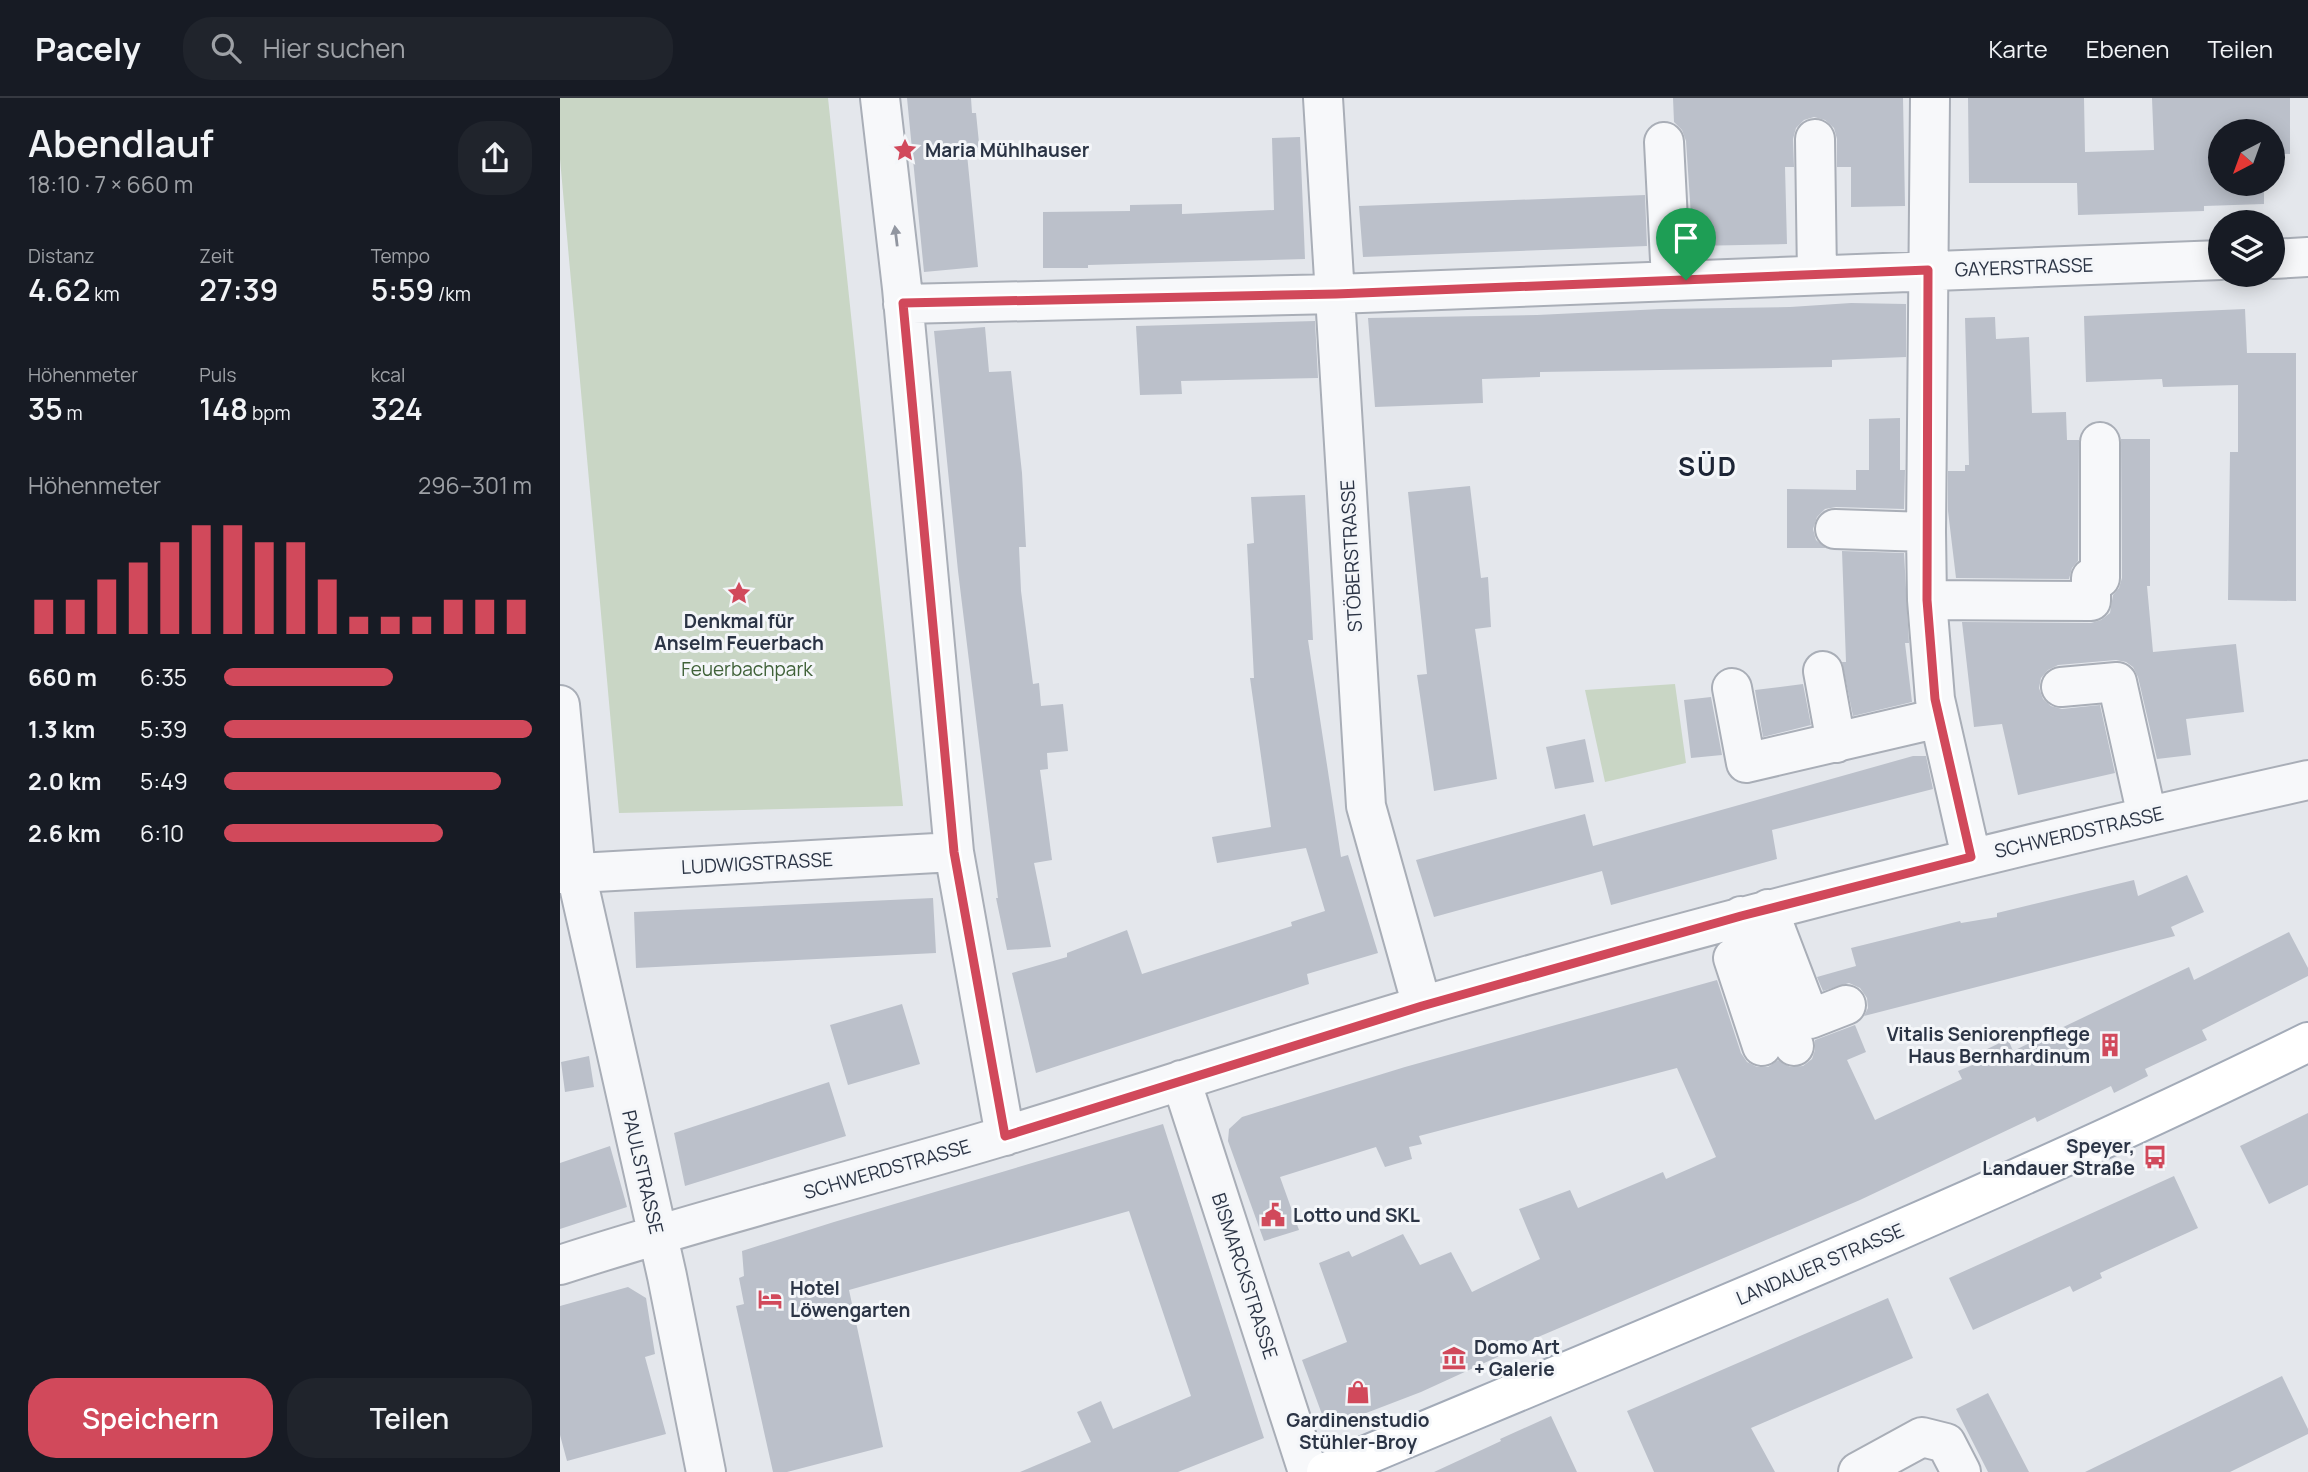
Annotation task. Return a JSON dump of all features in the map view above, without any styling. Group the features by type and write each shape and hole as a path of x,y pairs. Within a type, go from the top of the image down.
{"main road":[{"name":"LANDAUER STRASSE","path":"1326,1472 1887,1236 2186,1102 2308,1042"}],"street":[{"path":"880,98 903,303 954,852 1005,1136"},
{"name":"STÖBERSTRASSE","path":"1323,98 1366,806 1422,1006"},
{"path":"1930,98 1927,600 1935,699 1971,857"},
{"path":"1815,139 1817,275"},
{"path":"1664,142 1679,280"},
{"path":"1679,280 1682,179"},
{"path":"2285,258 2308,257"},
{"name":"GAYERSTRASSE","path":"903,303 1336,294 2208,260"},
{"path":"1927,600 2091,601 2091,578 2099,578 2100,442"},
{"path":"1835,530 1926,532"},
{"path":"1823,671 1836,743"},
{"path":"2061,687 2117,682 2147,816"},
{"path":"1732,688 1746,763 1939,718"},
{"name":"PAULSTRASSE","path":"560,705 568,874 657,1234 706,1472"},
{"name":"SCHWERDSTRASSE","path":"560,1265 657,1234 1005,1136 1422,1006 1743,916 1971,857 2308,780"},
{"name":"LUDWIGSTRASSE","path":"568,874 954,852"},
{"path":"1743,916 1810,1019 1846,1005"},
{"path":"1743,916 1778,1046"},
{"name":"BISMARCKSTRASSE","path":"1181,1080 1308,1472"},
{"path":"1858,1472 1922,1437 1946,1443 1961,1472"}],"green space":[{"name":"Feuerbachpark","path":"560,98 828,98 903,806 619,813 560,159"},
{"path":"1675,684 1686,763 1605,782 1585,690"}],"building":[{"path":"907,98 971,98 972,113 976,113 980,153 967,154 978,267 924,272"},
{"path":"1673,98 1903,98 1905,206 1851,207 1851,167 1837,167 1837,139 1834,128 1825,120 1814,117 1804,120 1796,128 1793,139 1794,167 1785,167 1787,244 1693,246 1686,141 1682,130 1674,122"},
{"path":"1968,98 2084,98 2085,152 2154,150 2152,98 2290,98 2290,154 2286,154 2286,119 2208,119 2208,196 2264,196 2264,204 2204,206 2204,211 2078,215 2077,183 1969,183"},
{"path":"1300,137 1305,259 1043,268 1043,212 1130,211 1130,205 1182,204 1182,214 1274,210 1272,138"},
{"path":"1645,195 1647,246 1363,257 1359,206"},
{"path":"1851,303 1906,304 1906,357 1832,360 1832,367 1540,372 1540,377 1482,379 1483,403 1375,407 1368,318 1537,315"},
{"path":"2245,309 2247,353 2296,353 2296,601 2228,600 2230,452 2238,452 2238,385 2163,387 2162,379 2086,382 2084,316"},
{"path":"1995,317 1996,339 2029,337 2032,413 2066,412 2067,440 2079,440 2078,561 2072,568 2069,579 1956,578 1948,511 1948,471 1965,471 1965,465 1969,465 1965,318"},
{"path":"1315,321 1318,378 1181,381 1182,394 1140,395 1136,326"},
{"path":"985,327 989,372 1011,371 1022,473 1026,547 1019,547 1021,591 1033,684 1039,683 1041,706 1063,704 1068,751 1047,753 1048,769 1040,770 1052,860 1034,863 1051,947 1007,950 996,898 958,571 934,331"},
{"path":"1900,418 1900,470 1905,470 1904,509 1825,509 1817,517 1813,529 1816,540 1826,548 1787,548 1787,489 1856,490 1856,470 1869,470 1869,419"},
{"path":"2121,439 2150,439 2150,586 2147,586 2153,652 2236,644 2244,712 2186,719 2191,755 2157,759 2138,677 2133,667 2116,660 2058,665 2048,670 2041,678 2039,688 2043,699 2051,706 2062,709 2100,705 2115,773 2018,795 2002,724 1974,727 1962,622 2091,623 2110,613 2113,595 2122,578"},
{"path":"1470,486 1481,578 1488,577 1491,627 1475,629 1497,779 1434,791 1417,675 1427,674 1408,492"},
{"path":"1305,495 1313,640 1308,640 1341,857 1348,855 1378,953 1307,974 1309,984 1036,1073 1012,973 1067,957 1067,953 1127,930 1142,974 1292,926 1291,922 1325,911 1306,848 1217,863 1212,837 1271,827 1250,678 1254,678 1247,544 1254,543 1251,497"},
{"path":"1842,551 1904,553 1909,643 1905,643 1912,702 1853,716 1842,662 1846,662"},
{"path":"1803,684 1811,725 1763,737 1755,690"},
{"path":"1711,697 1722,755 1691,758 1684,700"},
{"path":"1585,739 1594,782 1555,789 1546,747"},
{"path":"1913,756 1926,756 1933,789 1772,830 1777,859 1611,905 1602,871 1434,917 1416,860 1585,814 1593,846"},
{"path":"2187,875 2204,912 2171,927 2175,936 1864,1016 1868,1008 1867,998 1860,988 1849,983 1823,991 1817,977 1856,966 1851,948 1960,921 1997,917 1997,913 2134,880 2138,896"},
{"path":"933,898 936,953 636,968 634,912"},
{"path":"2289,932 2308,968 2308,976 2202,1030 2207,1040 2145,1069 2148,1076 2114,1093 2111,1086 2037,1122 2035,1117 1860,1200 1503,1352 1504,1354 1421,1392 1327,1428 1302,1360 1347,1342 1319,1263 1349,1251 1352,1257 1403,1234 1420,1265 1451,1252 1472,1292 1540,1259 1519,1209 1570,1190 1578,1208 1663,1172 1666,1179 1716,1157 1677,1068 1419,1136 1422,1144 1409,1147 1412,1159 1385,1167 1376,1147 1280,1177 1299,1230 1264,1241 1228,1141 1229,1129 1242,1117 1405,1067 1717,980 1741,1053 1747,1062 1757,1067 1768,1067 1778,1060 1790,1067 1803,1066 1812,1059 1815,1040 1855,1025 1866,1052 1847,1060 1875,1120 1962,1079 1958,1071 1987,1059 1983,1051 2008,1039 2013,1051 2189,967 2194,980"},
{"path":"902,1004 920,1064 848,1085 830,1025"},
{"path":"589,1056 594,1087 565,1092 561,1062"},
{"path":"829,1082 846,1136 685,1186 674,1133"},
{"path":"2308,1113 2308,1185 2269,1204 2240,1146"},
{"path":"1163,1124 1264,1438 1178,1472 1020,1472 1091,1442 1077,1412 1101,1401 1113,1429 1191,1396 1129,1211 849,1290 883,1447 787,1472 773,1472 736,1306 744,1304 739,1278 744,1276 742,1251"},
{"path":"610,1146 627,1207 560,1229 560,1163"},
{"path":"2174,1176 2198,1228 2100,1273 2102,1278 2073,1292 2070,1286 1973,1330 1949,1278"},
{"path":"628,1287 646,1298 655,1354 645,1357 666,1434 567,1461 560,1435 560,1306"},
{"path":"1888,1298 1913,1358 1751,1428 1775,1472 1654,1472 1627,1411"},
{"path":"2282,1376 2308,1434 2230,1472 2085,1472"},
{"path":"1988,1393 2029,1472 1988,1472 1956,1409"},
{"path":"1551,1416 1577,1472 1434,1472 1501,1441 1500,1439"}],"place":[{"name":"Maria Mühlhauser","path":"905,150"},
{"name":"Denkmal für Anselm Feuerbach","path":"739,593"},
{"name":"Vitalis Seniorenpflege Haus Bernhardinum","path":"2110,1045"},
{"name":"Speyer, Landauer Straße","path":"2155,1157"},
{"name":"Lotto und SKL","path":"1273,1215"},
{"name":"Hotel Löwengarten","path":"770,1299"},
{"name":"Domo Art + Galerie","path":"1454,1358"},
{"name":"Gardinenstudio Stühler-Broy","path":"1358,1392"}],"district":[{"name":"SÜD","path":"1708,466"}],"route":[{"path":"1928,270 1927,600 1935,699 1971,857 1741,916 1422,1006 1005,1136 954,852 903,303 1336,294 1686,280 1928,270"}]}
